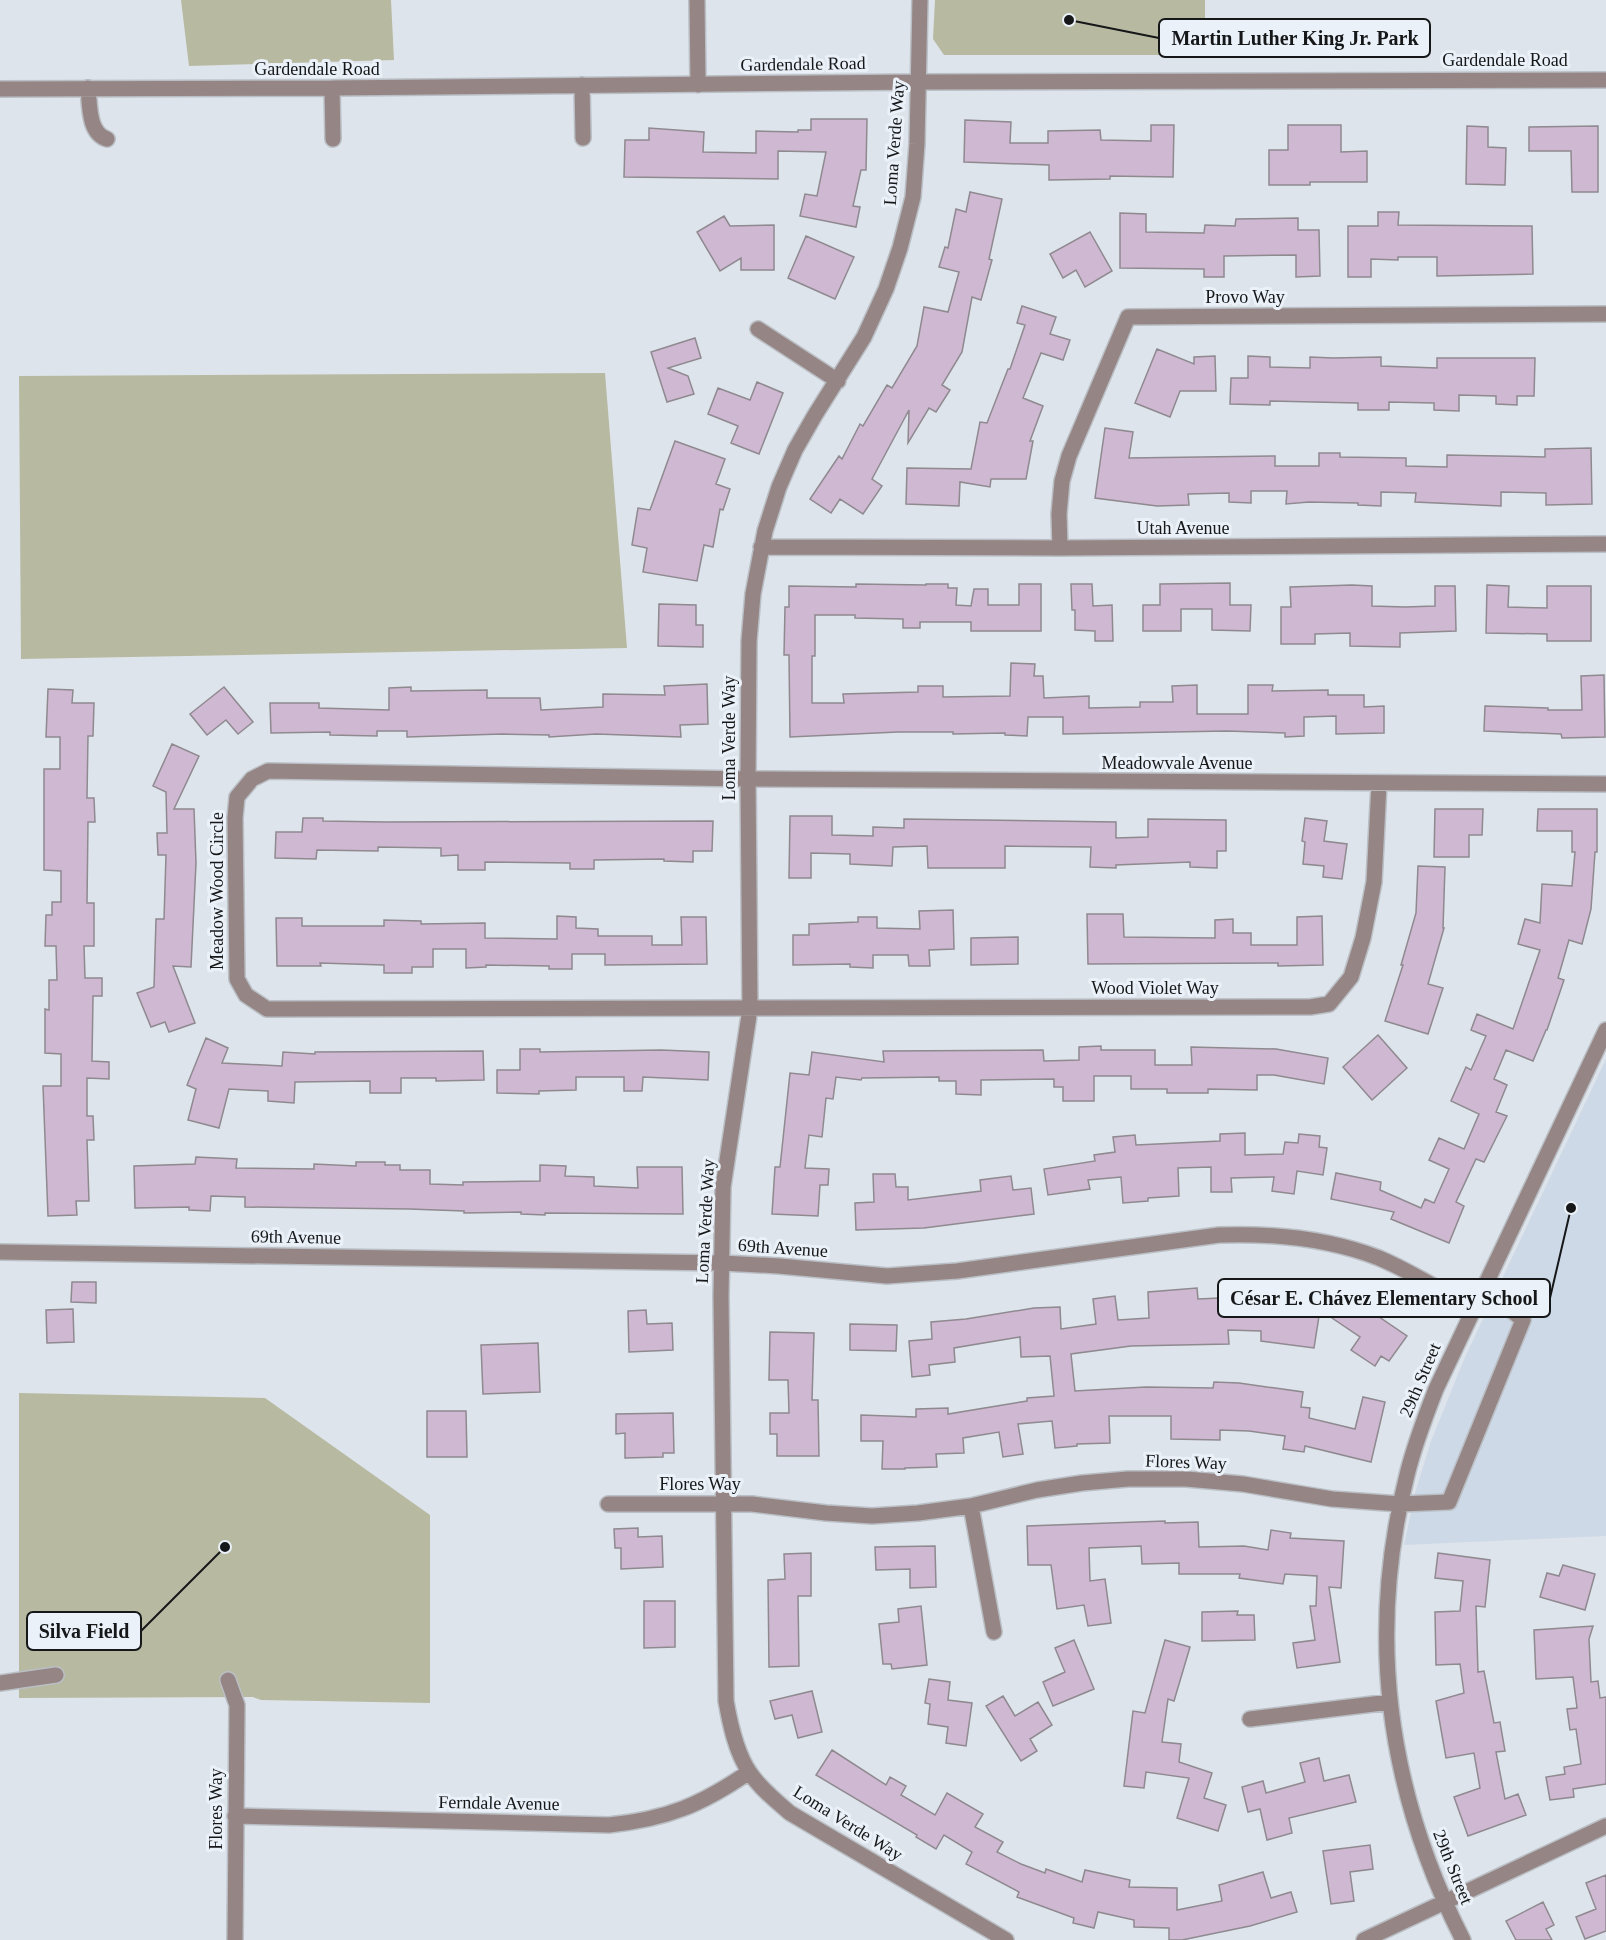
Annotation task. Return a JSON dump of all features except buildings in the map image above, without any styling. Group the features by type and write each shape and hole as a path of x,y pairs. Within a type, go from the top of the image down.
{"street":[{"path":"697,0 698,85"},
{"name":"Loma Verde Way","path":"920,0 913,197 900,248 886,289 868,327 795,450 779,487 761,547 753,594 749,641 748,779 750,1009 723,1187 726,1701 730,1723 749,1772 769,1794 805,1823 1006,1940"},
{"name":"Gardendale Road","path":"0,89 918,82 1606,80"},
{"path":"582,85 583,138"},
{"path":"88,88 93,127 98,134 107,139"},
{"path":"332,88 333,139"},
{"name":"Provo Way","path":"1060,548 1062,481 1069,456 1128,317 1606,314"},
{"path":"758,329 838,381"},
{"name":"Utah Avenue","path":"761,547 1060,548 1606,544"},
{"name":"Meadow Wood Circle","path":"748,779 268,771 252,778 237,797 235,818 237,980 246,995 267,1009 750,1009"},
{"name":"Meadowvale Avenue","path":"748,779 1606,784"},
{"name":"Wood Violet Way","path":"750,1009 1310,1007 1329,1004 1352,977 1370,909 1377,853 1379,784"},
{"name":"29th Street","path":"1463,1940 1444,1902 1422,1846 1405,1792 1396,1749 1387,1672 1387,1605 1392,1550 1407,1473 1428,1410 1483,1287 1606,1030"},
{"name":"69th Avenue","path":"0,1252 722,1263 887,1276 957,1271 1219,1235 1255,1233 1297,1237 1338,1245 1378,1258 1411,1273 1473,1309"},
{"name":"Flores Way","path":"608,1504 752,1504 872,1516 971,1506 1048,1488 1082,1483 1140,1479 1186,1479 1243,1484 1332,1499 1400,1504 1449,1502 1523,1320 1483,1287"},
{"path":"971,1506 994,1632"},
{"path":"0,1683 56,1675"},
{"name":"Flores Way","path":"228,1680 237,1705 235,1940"},
{"path":"1250,1719 1390,1702"},
{"name":"Ferndale Avenue","path":"235,1816 609,1825 641,1822 668,1815 701,1802 749,1772"},
{"path":"1364,1940 1606,1826"}],"shaded area":[{"path":"1606,1059 1606,1536 1404,1545 1415,1493 1431,1441 1465,1357"}],"green space":[{"path":"181,0 391,0 394,60 189,66"},
{"path":"935,0 1205,0 1205,55 944,55 933,39"},
{"path":"605,373 627,648 21,659 19,376"},
{"path":"19,1393 265,1398 430,1515 430,1703 261,1700 253,1697 19,1698"}],"place":[{"name":"Martin Luther King Jr. Park","path":"1069,20"},
{"name":"César E. Chávez Elementary School","path":"1571,1208"},
{"name":"Silva Field","path":"225,1547"}]}
